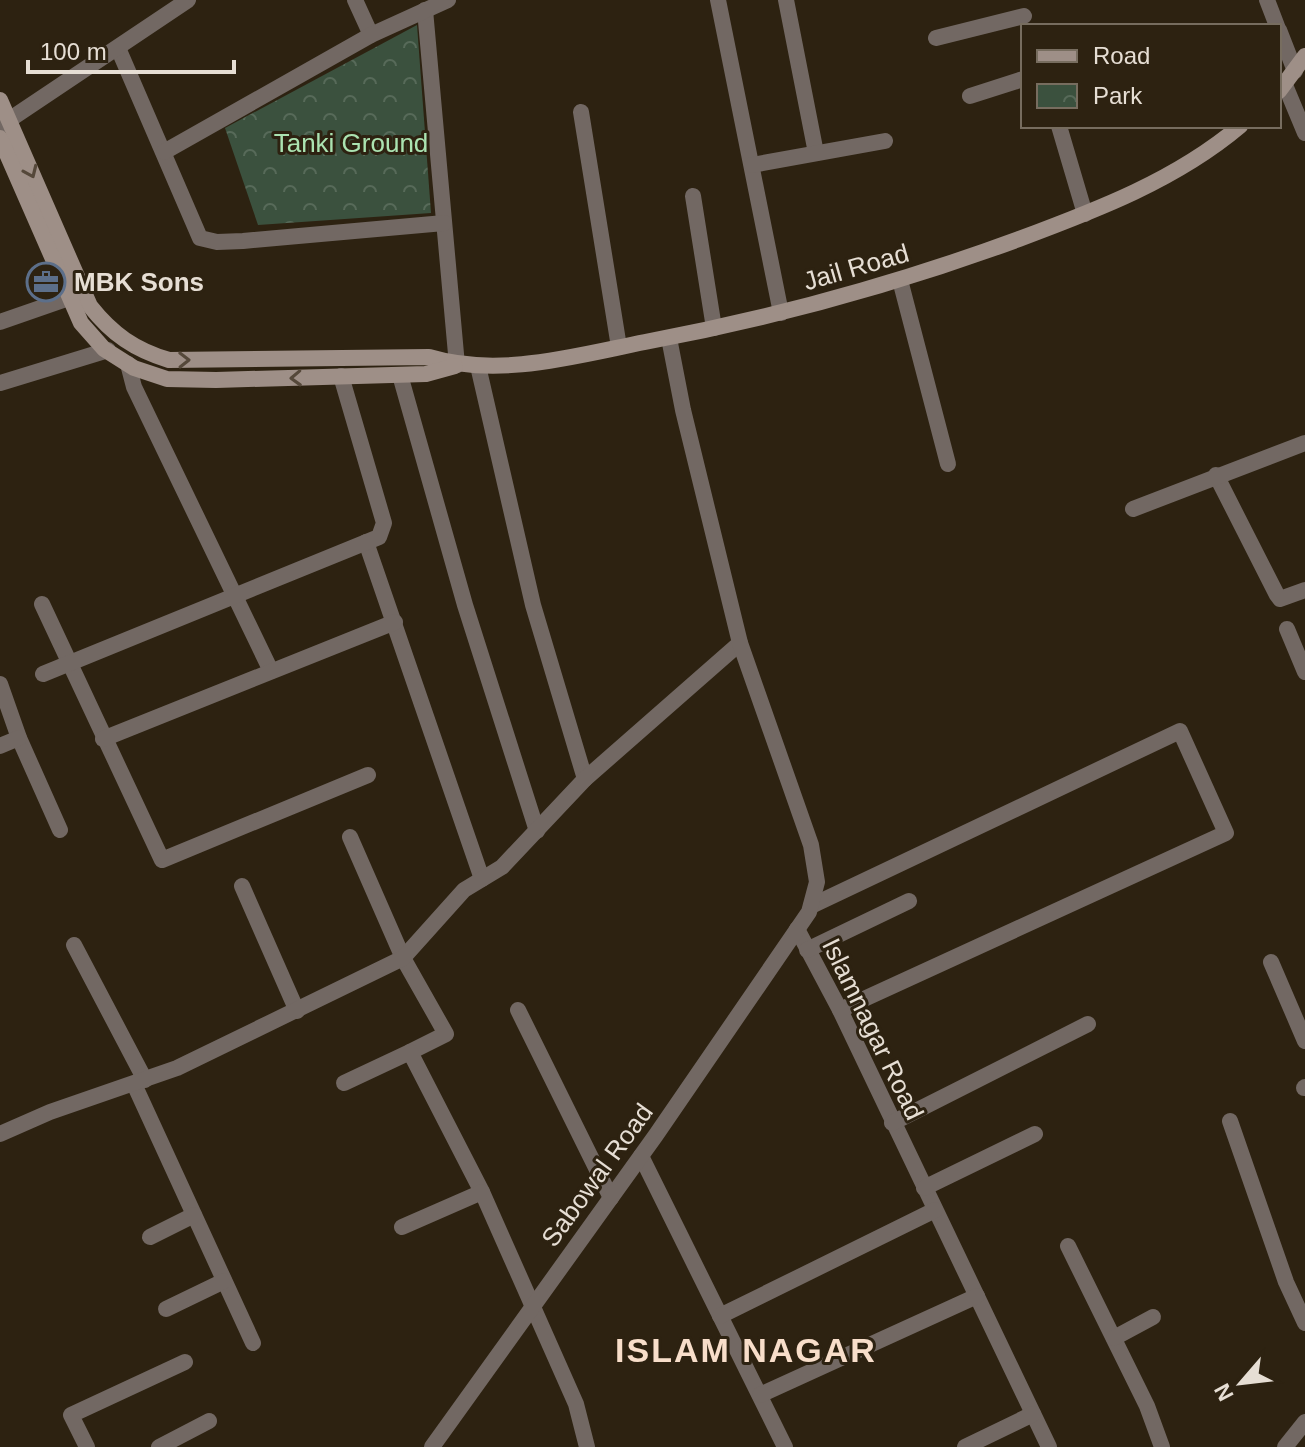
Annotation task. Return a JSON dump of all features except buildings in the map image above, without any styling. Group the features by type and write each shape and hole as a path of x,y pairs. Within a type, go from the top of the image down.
{"main road":[{"path":"1286,82 1305,56"},
{"path":"0,100 4,124 90,306 106,326 142,352 169,360 429,357 457,365"},
{"name":"Jail Road","path":"457,365 557,359 669,338 781,313 900,280 1085,214 1171,174 1213,149 1238,128"},
{"path":"0,138 81,323 117,356 167,379 426,374 457,365"},
{"path":"117,356 123,340"}],"street":[{"path":"4,124 188,0"},
{"path":"355,0 371,35"},
{"path":"164,152 371,35 448,0"},
{"path":"718,0 781,313"},
{"path":"786,0 816,153"},
{"path":"1267,0 1276,24"},
{"path":"425,10 457,365"},
{"path":"936,38 1023,14"},
{"path":"118,48 200,238 217,242 444,223"},
{"path":"1281,48 1286,82 1305,133"},
{"path":"970,96 1021,80"},
{"path":"581,112 619,347"},
{"path":"1060,128 1085,214"},
{"path":"752,165 885,141"},
{"path":"693,196 714,328"},
{"path":"900,280 948,464"},
{"path":"0,322 69,298"},
{"name":"Islamnagar Road","path":"669,338 683,410 740,643 811,845 817,882 811,906 797,929 840,1010 1049,1447"},
{"path":"0,383 117,356 271,671"},
{"path":"478,366 533,605 585,779"},
{"path":"400,375 465,605 537,831"},
{"path":"43,674 379,537 384,523 341,376"},
{"path":"1133,509 1305,443"},
{"path":"1216,475 1280,599 1305,590"},
{"path":"366,542 482,879"},
{"path":"42,604 162,860 368,775"},
{"path":"103,739 395,622"},
{"path":"1287,629 1305,672"},
{"path":"0,1134 50,1112 140,1082 297,1011 403,958 464,890 502,867 585,779 740,643"},
{"path":"0,684 19,738 60,830"},
{"path":"811,906 1180,731 1226,833 840,1010"},
{"path":"0,746 19,738"},
{"path":"344,1083 446,1034 403,958 350,837"},
{"path":"242,886 297,1011"},
{"path":"807,950 909,901"},
{"name":"Sabowal Road","path":"432,1447 641,1156 797,929"},
{"path":"74,945 140,1082 194,1215 253,1343"},
{"path":"1271,962 1305,1041"},
{"path":"518,1010 611,1198"},
{"path":"892,1123 1088,1024"},
{"path":"410,1052 482,1192 576,1404 587,1447"},
{"path":"1230,1121 1282,1270 1305,1323"},
{"path":"924,1188 1035,1134"},
{"path":"641,1156 785,1447"},
{"path":"402,1227 482,1192"},
{"path":"720,1316 935,1210"},
{"path":"150,1237 194,1215"},
{"path":"1068,1246 1114,1338 1162,1447"},
{"path":"166,1309 224,1281"},
{"path":"760,1395 977,1296"},
{"path":"1114,1338 1153,1317"},
{"path":"87,1447 71,1415 185,1362"},
{"path":"965,1447 1033,1414"},
{"path":"159,1447 209,1421"},
{"path":"1285,1447 1305,1422"}],"green space":[{"name":"Tanki Ground","path":"417,25 431,213 258,225 225,128"}],"place":[{"name":"MBK Sons","path":"46,282"}],"district":[{"name":"ISLAM NAGAR","path":"746,1350"}]}
